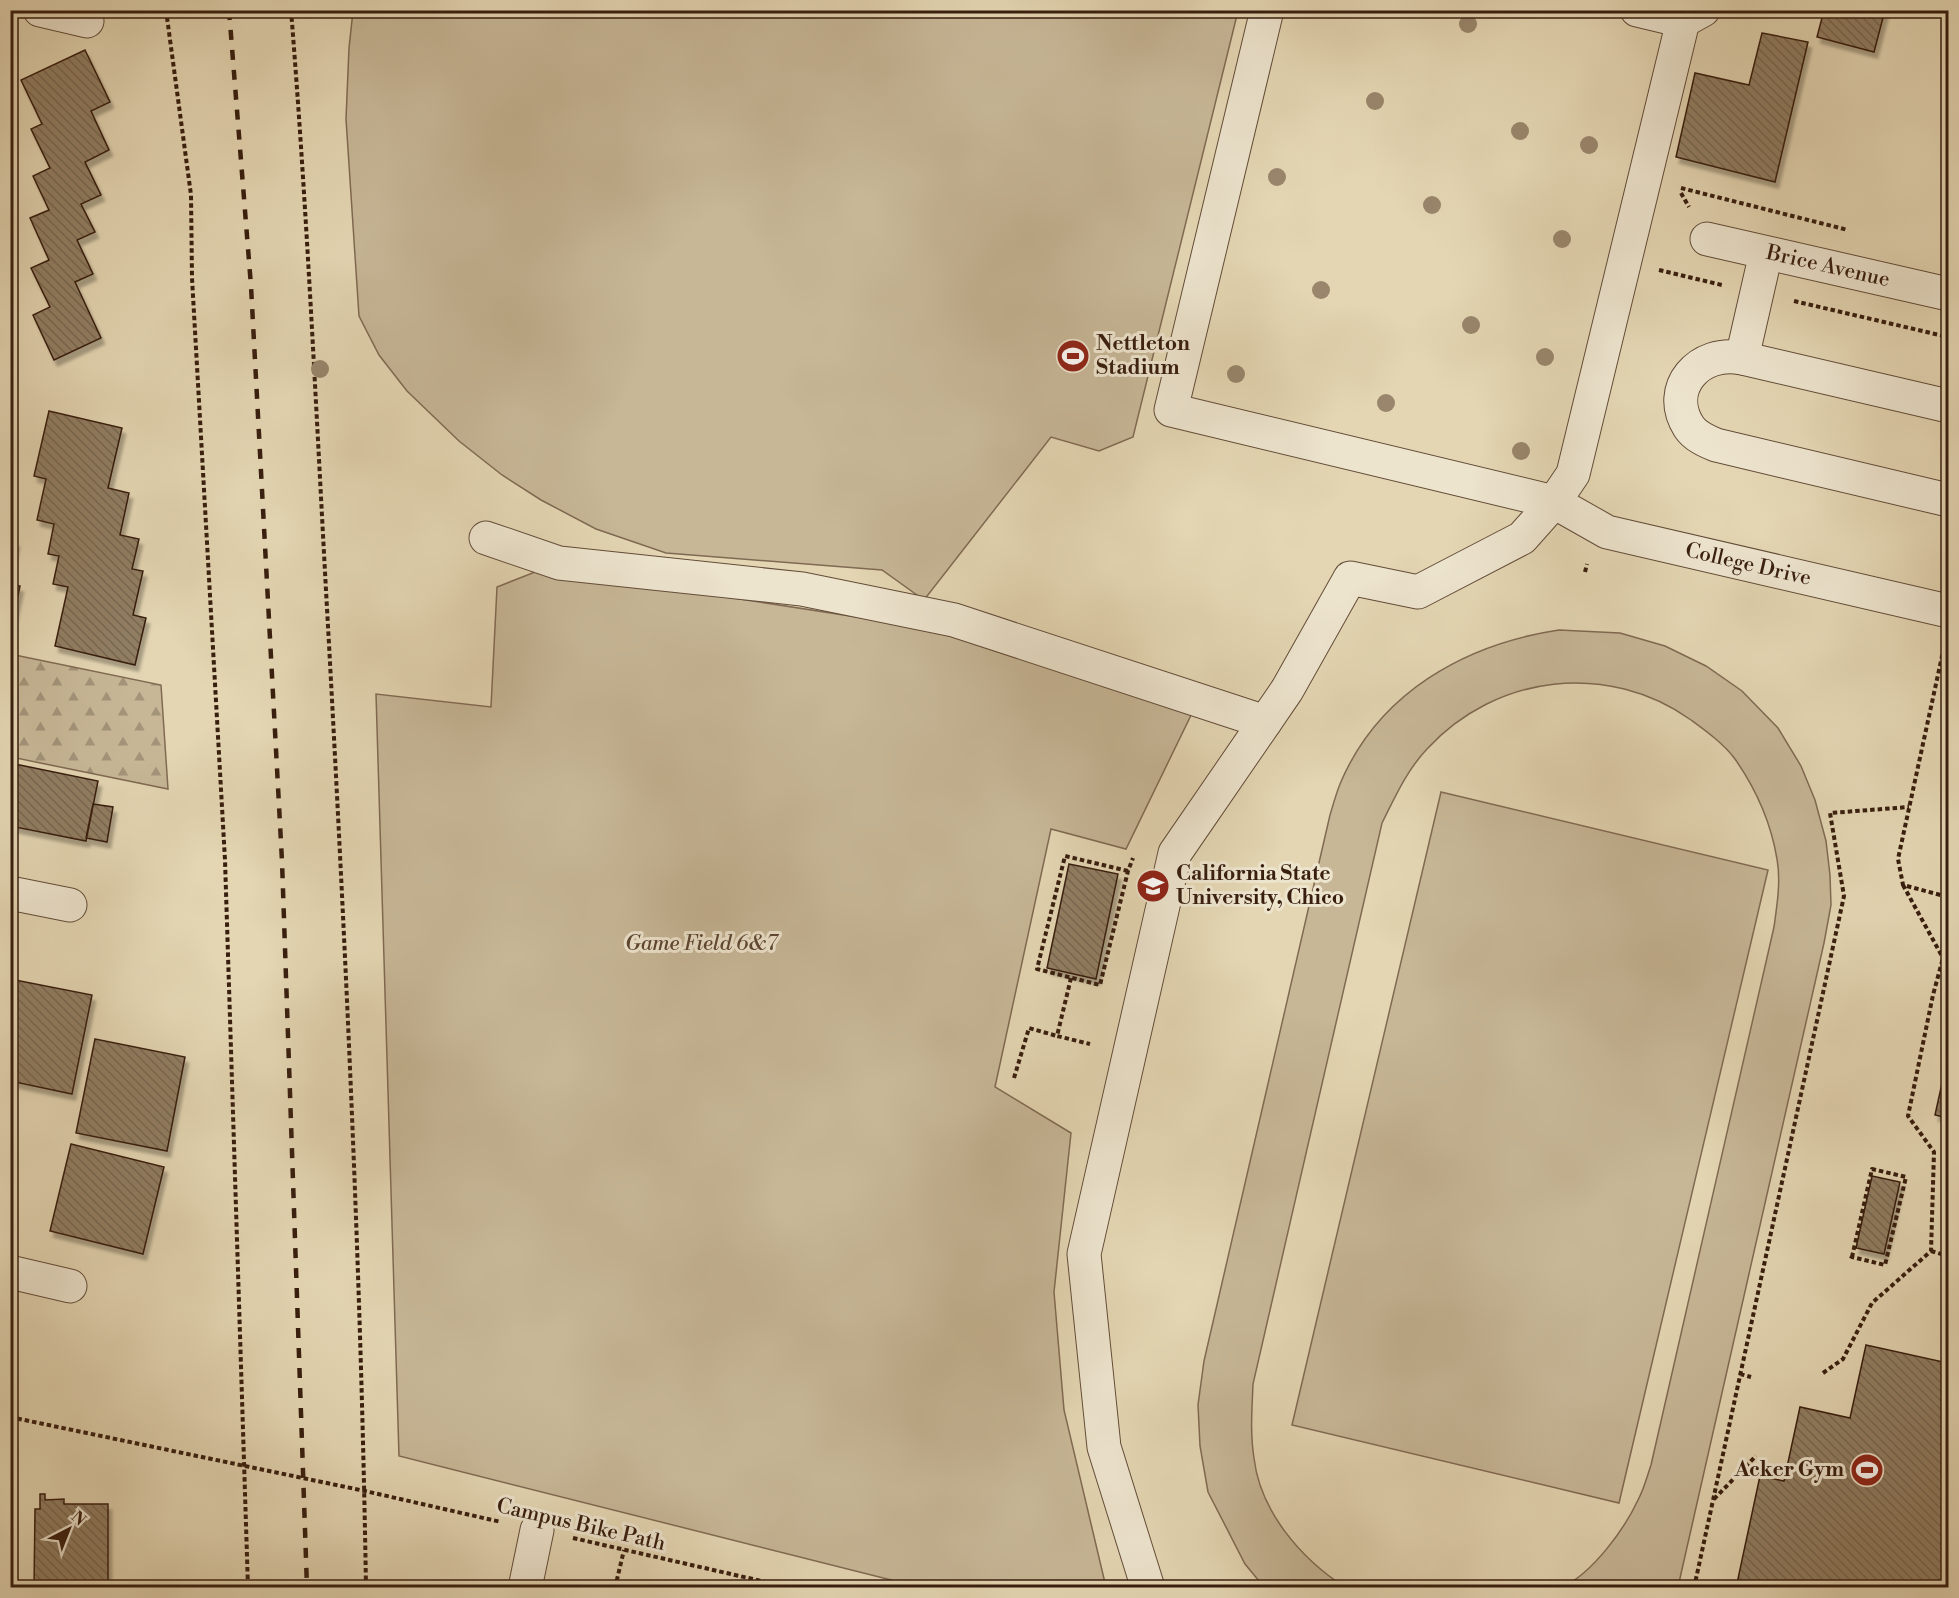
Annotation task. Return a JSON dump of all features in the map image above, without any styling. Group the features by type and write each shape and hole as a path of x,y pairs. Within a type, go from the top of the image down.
{"street":[{"path":"40,10 87,21"},
{"name":"College Drive","path":"1267,10 1171,410 1554,502 1607,532 1948,611"},
{"path":"1148,1587 1104,1447 1084,1254 1175,853 1287,690 1350,578 1418,592 1522,538 1554,502 1573,474 1693,16 1637,10"},
{"name":"Brice Avenue","path":"1707,239 1948,294"},
{"path":"1742,358 1766,253"},
{"path":"1948,406 1742,358 1721,357 1706,361 1694,370 1685,384 1681,399 1683,414 1690,428 1702,439 1716,445 1948,500"},
{"path":"486,538 559,563 802,588 954,620 1265,722"},
{"path":"10,893 70,905"},
{"path":"10,1272 70,1286"},
{"path":"525,1587 537,1530"}],"path":[{"path":"166,10 191,195 192,278 225,860 248,1587"},
{"path":"291,10 302,148 346,958 365,1491 366,1587"},
{"path":"1678,187 1850,230"},
{"path":"1656,269 1948,337"},
{"path":"1823,1373 1843,1359 1872,1303 1931,1251 1934,1152 1908,1116 1943,958 1904,885 1898,859 1945,645"},
{"path":"1694,1587 1844,896 1830,813 1909,807"},
{"path":"1065,856 1128,871 1100,985 1071,978 1037,969 1065,856"},
{"path":"1904,885 1948,897"},
{"path":"1943,958 1948,955"},
{"path":"1057,1036 1071,978"},
{"path":"1014,1078 1029,1028 1090,1044"},
{"path":"1871,1168 1906,1177 1885,1265 1851,1257 1871,1168"},
{"path":"1931,1251 1948,1256"},
{"path":"1740,1374 1751,1377"},
{"name":"Campus Bike Path","path":"10,1417 365,1491 792,1587"},
{"path":"1713,1500 1756,1456"},
{"path":"615,1587 624,1550"}],"green space":[{"path":"353,11 1238,11 1133,437 1099,451 1051,437 924,600 882,570 666,553 596,529 541,500 502,475 459,441 407,391 379,355 359,316 346,119"},
{"name":"Game Field 6&7","path":"535,572 669,588 902,624 979,641 1195,707 1126,849 1051,829 995,1087 1071,1133 1054,1292 1064,1410 1106,1587 919,1587 399,1456 376,694 491,707 497,587"},
{"path":"1559,630 1620,633 1665,646 1706,666 1742,691 1778,728 1801,766 1815,800 1826,841 1831,905 1824,943 1678,1587 1563,1587 1596,1561 1616,1537 1640,1496 1651,1465 1774,927 1779,876 1771,832 1762,807 1743,770 1726,748 1691,720 1659,701 1624,689 1589,683 1554,684 1519,691 1486,705 1455,724 1427,749 1413,766 1382,823 1253,1384 1253,1449 1258,1478 1265,1497 1285,1532 1298,1548 1345,1587 1264,1587 1245,1564 1208,1492 1200,1446 1198,1405 1204,1361 1330,815 1340,784 1356,752 1377,724 1401,699 1428,678 1490,647"},
{"path":"10,654 161,685 168,789 11,757"},
{"path":"1441,792 1768,870 1619,1503 1292,1425"}],"building":[{"path":"1824,10 1885,10 1874,52 1817,37"},
{"path":"1762,33 1808,42 1775,182 1676,157 1695,73 1749,85"},
{"path":"85,50 110,102 91,111 109,150 85,162 101,195 81,204 95,232 77,240 93,274 75,282 101,338 54,360 33,315 50,307 31,268 49,260 30,218 49,210 33,176 50,168 31,129 42,124 21,80"},
{"path":"49,411 122,428 108,488 129,493 120,535 139,539 132,569 143,571 133,615 146,618 135,665 55,646 68,587 53,584 59,556 48,554 54,524 37,520 46,479 34,476"},
{"path":"10,540 16,541 10,570"},
{"path":"10,584 20,586 10,632"},
{"path":"10,763 98,781 86,841 10,826"},
{"path":"93,804 113,807 107,842 86,838"},
{"path":"1069,864 1118,874 1096,979 1047,968"},
{"path":"10,979 92,995 72,1094 10,1081"},
{"path":"95,1039 185,1057 167,1151 76,1133"},
{"path":"1948,1056 1948,1118 1935,1115"},
{"path":"71,1144 164,1167 143,1254 50,1231"},
{"path":"1872,1176 1900,1182 1884,1254 1856,1248"},
{"name":"Acker Gym","path":"1866,1345 1948,1363 1948,1588 1736,1588 1760,1476 1784,1481 1800,1407 1850,1418"},
{"path":"40,1494 45,1494 45,1500 64,1499 64,1504 108,1504 108,1588 34,1588 35,1509 40,1509"}],"railway":[{"path":"229,10 251,286 282,861 307,1588"}],"place":[{"name":"Nettleton Stadium","path":"1073,356"},
{"name":"California State University, Chico","path":"1153,886"},
{"name":"Acker Gym","path":"1867,1470"}]}
